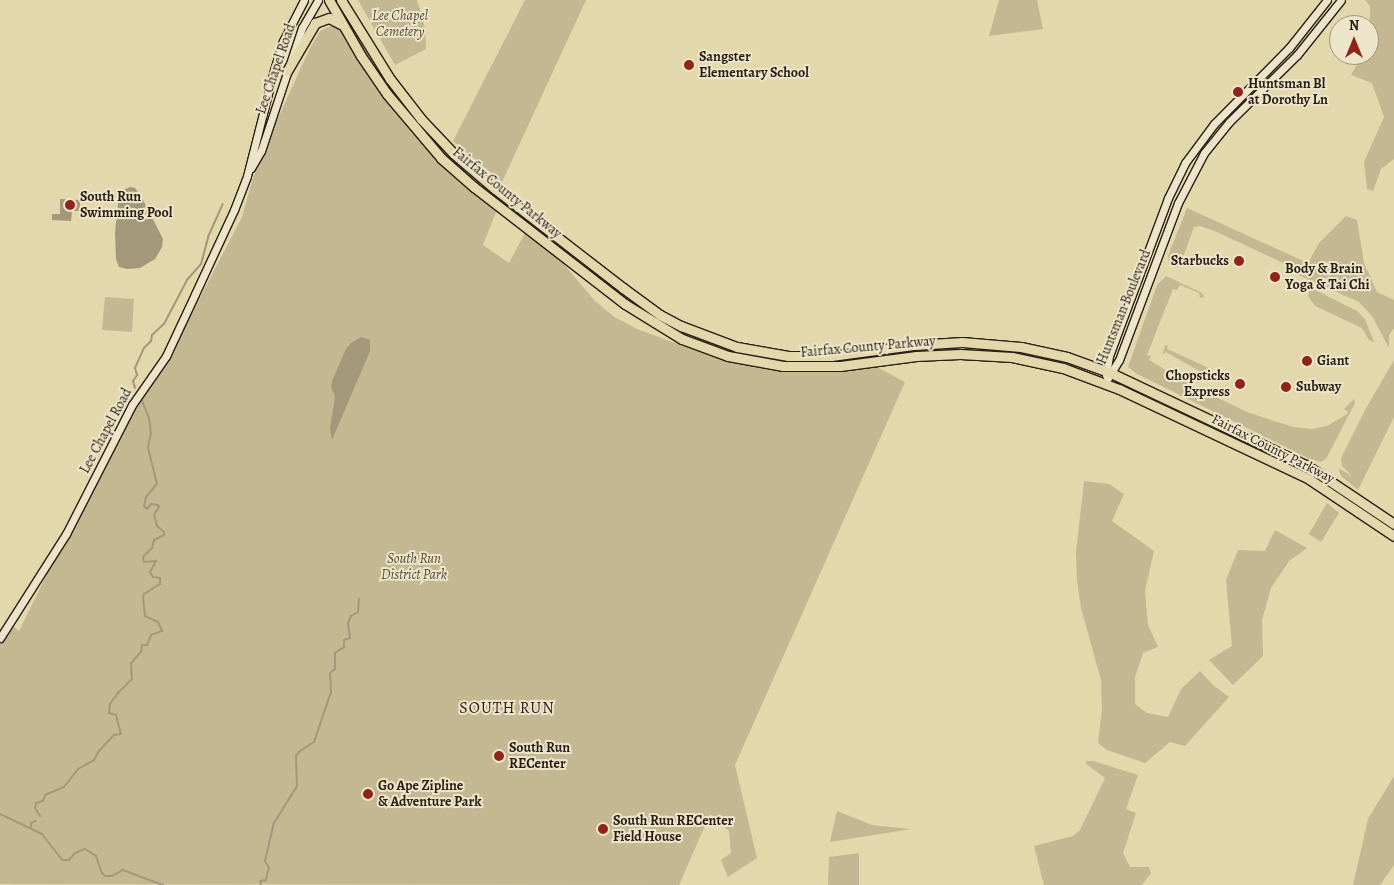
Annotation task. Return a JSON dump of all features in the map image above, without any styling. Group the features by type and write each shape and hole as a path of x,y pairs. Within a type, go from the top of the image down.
{"highway":[{"name":"Fairfax County Parkway","path":"329,0 391,100 446,162 474,187 625,304 682,339 728,356 783,366 828,367 927,355 982,354 1044,363 1105,383 1309,479 1394,536"},
{"name":"Fairfax County Parkway","path":"341,0 390,80 421,119 453,153 489,184 623,288 660,315 681,326 726,344 778,354 831,356 926,344 974,342 1045,352 1109,372 1316,470 1394,524"},
{"path":"287,71 315,23 329,18 337,21 345,28"}],"main road":[{"name":"Lee Chapel Road","path":"0,638 61,543 132,405 166,356 234,210 247,176 283,41 304,0"},
{"name":"Lee Chapel Road","path":"247,176 261,151 302,28 318,0"},
{"name":"Huntsman Boulevard","path":"1109,372 1109,356 1168,198 1185,163 1214,124 1273,65 1327,0"},
{"name":"Huntsman Boulevard","path":"1105,383 1134,324 1178,202 1204,153 1223,129 1297,56 1341,0"}],"green space":[{"name":"South Run District Park","path":"344,0 397,84 443,149 500,202 483,245 509,263 525,233 562,262 595,301 613,316 637,329 711,356 744,365 789,370 840,372 875,366 905,382 735,765 757,858 728,877 721,860 731,853 729,831 710,814 679,885 0,884 0,645 13,626 19,631 56,556 103,472 127,423 166,363 242,217 257,164 310,48 320,31 331,26"},
{"name":"Lee Chapel Cemetery","path":"358,0 417,0 425,28 426,49 395,65"},
{"path":"525,0 586,0 502,182 453,141"},
{"path":"999,0 1037,0 1043,29 989,36"},
{"path":"1365,0 1394,0 1394,159 1381,169 1373,191 1367,189 1364,162 1384,117 1372,83 1351,75 1356,65 1379,65 1379,15 1370,15 1370,6"},
{"path":"1187,208 1308,263 1319,243 1346,216 1357,220 1364,263 1377,292 1394,300 1394,328 1389,335 1389,348 1372,316 1359,302 1303,277 1295,273 1296,269 1217,232 1200,226 1194,227 1180,265 1176,267 1169,264 1168,256"},
{"path":"1166,276 1202,293 1204,297 1200,298 1199,293 1180,285 1177,290 1173,289 1147,355 1151,356 1149,360 1199,390 1202,387 1212,395 1247,412 1293,427 1312,429 1327,426 1347,414 1348,412 1344,409 1354,399 1355,403 1326,459 1320,462 1312,460 1137,374 1128,367 1157,285"},
{"path":"1313,289 1357,311 1365,319 1374,342 1369,340 1362,328 1315,306 1308,296 1309,291"},
{"path":"105,297 134,299 132,332 102,330"},
{"path":"1168,345 1167,349 1211,369 1208,376 1166,352 1162,355 1165,346"},
{"path":"1394,360 1394,417 1358,490 1341,476 1338,468 1352,476 1342,466 1341,458 1365,410"},
{"path":"1084,481 1109,484 1124,494 1112,521 1154,551 1145,591 1148,625 1158,647 1143,653 1135,677 1135,704 1147,713 1168,717 1181,689 1200,671 1213,685 1229,697 1185,746 1170,742 1145,763 1107,750 1098,743 1102,710 1101,680 1081,608 1077,581 1076,552"},
{"path":"1327,503 1339,513 1321,542 1309,534"},
{"path":"1275,530 1307,548 1289,561 1271,588 1262,620 1263,656 1233,685 1209,660 1232,646 1226,580 1238,550 1265,551"},
{"path":"1093,761 1138,775 1126,809 1136,813 1123,853 1130,867 1149,867 1151,873 1142,885 1044,885 1034,846 1073,836 1080,830 1105,778 1085,763"},
{"path":"1394,776 1394,865 1380,885 1353,885 1368,819"},
{"path":"837,811 872,825 911,829 830,842"},
{"path":"859,853 859,885 828,885 829,857"}],"shaded area":[{"path":"130,187 135,188 141,196 163,239 162,247 155,259 140,268 127,269 119,267 116,259 115,232 119,195 121,191"},
{"name":"South Run Swimming Pool","path":"60,199 80,200 80,211 72,211 71,221 52,220 52,214 60,214"},
{"path":"361,337 370,340 370,351 332,440 330,429 335,397 331,387 332,381 346,349 351,343"}],"waterway":[{"path":"135,388 133,381 137,375 135,368 144,348 151,341 152,335 164,324 187,280 201,264 208,237 223,204"},
{"path":"40,816 35,808 36,803 43,801 45,795 64,787 78,769 94,760 99,751 114,735 121,734 116,715 109,713 110,704 132,679 131,663 141,652 142,645 147,645 151,635 162,631 158,622 145,616 143,597 144,594 160,584 160,578 153,577 150,572 156,561 144,562 143,557 152,548 154,540 164,535 164,532 157,526 154,515 159,507 158,505 151,504 147,509 144,506 146,497 157,484 148,447 151,433 149,418 142,401"},
{"path":"261,885 260,881 266,880 269,868 265,861 274,823 297,786 296,756 314,742 331,692 330,673 335,669 335,653 344,647 344,640 350,638 348,623 351,616 358,612 359,599"},
{"name":"SOUTH RUN","path":"0,814 42,834 62,860 69,860 75,853 85,849 96,856 102,873 105,876 112,876 123,870 163,885"},
{"path":"31,827 31,823 36,821"}],"place":[{"name":"Sangster Elementary School","path":"689,65"},
{"name":"Huntsman Bl at Dorothy Ln","path":"1238,92"},
{"name":"South Run Swimming Pool","path":"70,205"},
{"name":"Starbucks","path":"1239,261"},
{"name":"Body & Brain Yoga & Tai Chi","path":"1275,277"},
{"name":"Giant","path":"1307,361"},
{"name":"Chopsticks Express","path":"1240,384"},
{"name":"Subway","path":"1286,387"},
{"name":"South Run RECenter","path":"499,756"},
{"name":"Go Ape Zipline & Adventure Park","path":"368,794"},
{"name":"South Run RECenter Field House","path":"603,829"}],"district":[{"name":"SOUTH RUN","path":"507,708"}]}
